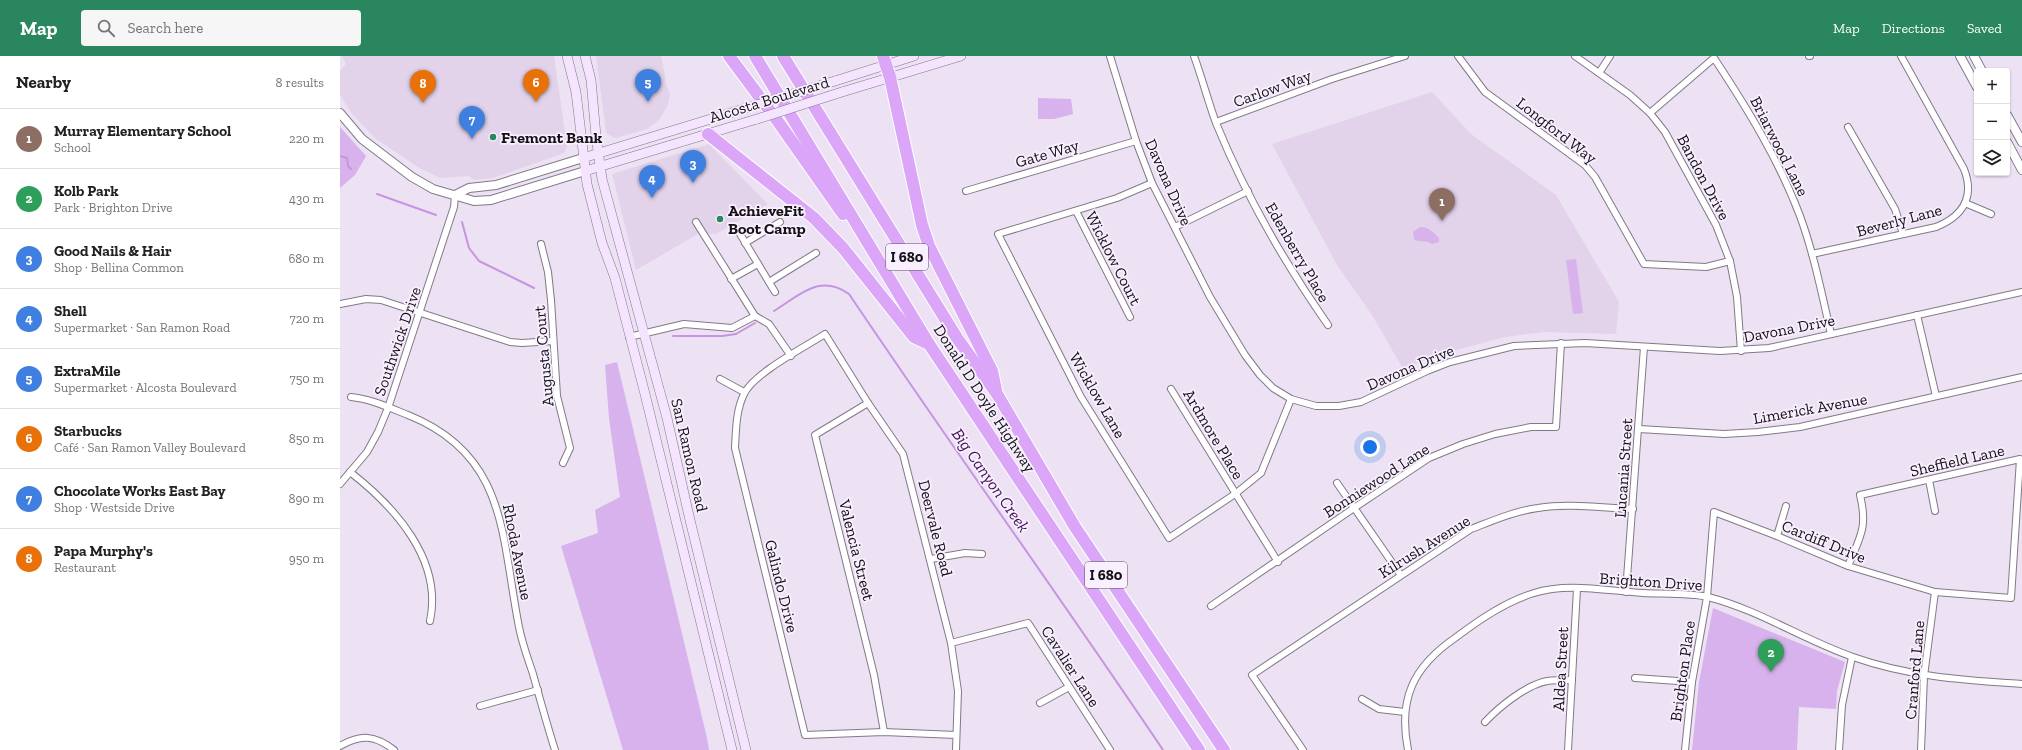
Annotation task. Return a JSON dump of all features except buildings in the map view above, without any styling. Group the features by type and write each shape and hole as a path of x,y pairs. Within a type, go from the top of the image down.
{"highway":[{"path":"729,56 823,185 871,257 890,277"},
{"name":"Donald D Doyle Highway","path":"755,56 890,277 929,344 1199,750"},
{"name":"Donald D Doyle Highway","path":"783,56 957,338 997,394 1075,527 1224,750"},
{"path":"884,60 890,77 922,225 929,246 992,371 997,394"},
{"path":"708,134 814,218 843,248 914,337 929,344"}],"main road":[{"name":"San Ramon Road","path":"567,56 576,92 585,171 602,243 615,278 673,503 732,750"},
{"name":"San Ramon Road","path":"585,56 591,80 600,167 644,333 746,750"},
{"name":"Alcosta Boulevard","path":"583,158 835,81 884,60 914,56"},
{"name":"Alcosta Boulevard","path":"585,171 961,56"}],"street":[{"name":"Davona Drive","path":"1110,56 1136,141 1152,183 1210,297 1245,355 1260,375 1273,388 1291,399 1316,406 1339,406 1361,402 1427,370 1458,360 1514,346 1585,343 1741,351 1769,348 2022,292"},
{"name":"Edenberry Place","path":"1194,56 1216,122 1248,191 1295,278 1328,325"},
{"name":"Carlow Way","path":"1216,122 1332,79 1406,56"},
{"name":"Longford Way","path":"1458,56 1485,92 1585,166 1595,177 1644,264 1706,267 1730,261"},
{"name":"Bandon Drive","path":"1575,56 1630,95 1650,113 1665,132 1716,225 1730,261 1737,297 1741,351"},
{"path":"1598,73 1610,56"},
{"path":"1901,56 1964,168 1968,179 1968,191 1965,203 1991,214"},
{"path":"1974,56 1980,68"},
{"path":"1962,57 1974,81"},
{"name":"Briarwood Lane","path":"1650,113 1714,58 1740,97 1783,177 1800,217 1812,254 1831,334"},
{"path":"340,113 362,139 412,177 434,189 474,201 491,200 585,171"},
{"path":"2010,120 2022,142"},
{"path":"1848,127 1895,209 1903,234"},
{"name":"Gate Way","path":"966,191 1136,141"},
{"path":"2010,148 2022,170"},
{"path":"456,195 469,188 496,185 583,158"},
{"name":"Wicklow Lane","path":"1152,183 1117,198 998,234 1081,397 1169,538 1235,494 1261,473 1291,399"},
{"path":"1175,227 1248,191"},
{"name":"Southwick Drive","path":"340,484 367,452 388,408 421,312 454,207 456,195"},
{"name":"Beverly Lane","path":"1812,254 1936,227 1950,221 1965,203"},
{"name":"Wicklow Court","path":"1076,211 1130,317"},
{"path":"696,222 755,316 769,324 791,356"},
{"path":"745,243 780,222"},
{"path":"737,229 775,292"},
{"name":"Augusta Court","path":"540,244 548,272 557,396 570,448 563,463"},
{"path":"769,282 816,253"},
{"path":"731,279 758,264"},
{"path":"340,304 366,299 382,300 510,342 522,343 553,341"},
{"path":"1917,315 1936,396"},
{"path":"629,337 684,324 732,328 755,316"},
{"name":"Galindo Drive","path":"825,334 764,372 744,392 737,416 735,448 805,735 884,732 956,735"},
{"name":"Deervale Road","path":"825,334 868,403 904,454 931,559 950,643 958,691 956,750"},
{"name":"Bonniewood Lane","path":"1211,606 1278,562 1354,508 1429,458 1463,444 1495,434 1531,427 1556,427 1561,343"},
{"name":"Lucania Street","path":"1626,592 1644,347"},
{"name":"Limerick Avenue","path":"1639,429 1724,434 1800,427 2022,377"},
{"path":"720,379 744,392"},
{"name":"Ardmore Place","path":"1171,388 1278,562"},
{"name":"Rhoda Avenue","path":"351,398 364,398 436,428 465,451 481,472 493,494 502,523 519,629 538,690 554,750"},
{"name":"Valencia Street","path":"868,403 815,435 874,675 884,732"},
{"name":"Sheffield Lane","path":"1848,566 1864,527 1864,510 1860,496 2020,459 2011,598"},
{"path":"350,472 395,513 415,542 422,558 432,592 433,608 430,621"},
{"path":"1929,480 1935,511"},
{"path":"1337,482 1400,574"},
{"name":"Kilrush Avenue","path":"1303,750 1252,675 1400,574 1471,529 1505,516 1538,508 1568,506 1633,510"},
{"path":"1777,536 1786,506"},
{"name":"Cardiff Drive","path":"1707,597 1714,512 1777,536 1848,566 1935,592 2011,598"},
{"path":"931,559 965,553 982,554"},
{"name":"Brighton Drive","path":"1408,750 1404,732 1408,694 1415,677 1427,660 1479,620 1516,600 1535,592 1562,589 1707,597 1742,610 1852,657 1924,676 2022,684"},
{"name":"Aldea Street","path":"1568,750 1577,589"},
{"name":"Cranford Lane","path":"1921,750 1924,676 1935,592"},
{"name":"Brighton Place","path":"1685,750 1692,682 1707,597"},
{"name":"Cavalier Lane","path":"950,643 1028,623 1110,750"},
{"path":"1839,750 1842,705 1852,657"},
{"path":"1635,678 1692,682"},
{"path":"1485,722 1498,709 1532,687 1546,682 1572,680"},
{"path":"1040,703 1069,687"},
{"path":"480,706 538,690"},
{"path":"1362,699 1379,709 1405,712"},
{"path":"340,746 361,738 372,738 383,742 394,750"}],"shaded area":[{"path":"342,56 554,56 567,147 564,153 493,178 474,180 469,176 440,178 421,169 376,139 352,114 340,95 340,71 346,64"},
{"path":"596,56 661,56 667,87 670,94 668,105 659,120 647,129 616,138 606,132"},
{"path":"1432,92 1471,134 1556,195 1619,302 1616,334 1544,332 1505,337 1437,355 1403,369 1372,315 1337,265 1272,144"},
{"path":"1038,98 1071,99 1073,114 1054,119 1038,119"},
{"path":"340,127 366,156 355,175 340,188"},
{"path":"709,144 768,204 716,234 700,233 636,270 612,174"},
{"path":"1420,227 1433,232 1439,238 1439,242 1432,244 1414,239 1413,232"},
{"path":"1576,259 1583,313 1573,314 1566,260"},
{"path":"617,362 709,750 623,750 561,546 598,533 595,510 620,497 609,418 605,365"},
{"path":"1713,608 1845,662 1837,691 1836,709 1799,707 1797,750 1692,750 1699,682"}],"waterway":[{"name":"Big Canyon Creek","path":"340,156 347,158 348,166 351,169"},
{"name":"Big Canyon Creek","path":"377,194 436,215"},
{"name":"Big Canyon Creek","path":"462,222 469,248 479,261 534,288"},
{"name":"Big Canyon Creek","path":"774,311 802,293 819,286 839,288 849,294 1163,750"},
{"name":"Big Canyon Creek","path":"673,336 722,336 736,334 755,323"}],"place":[{"name":"Starbucks","path":"536,102"},
{"name":"ExtraMile","path":"648,102"},
{"name":"Papa Murphy's","path":"423,103"},
{"name":"Fremont Bank","path":"493,137"},
{"name":"Chocolate Works East Bay","path":"472,139"},
{"name":"Good Nails & Hair","path":"693,183"},
{"name":"Shell","path":"652,198"},
{"name":"AchieveFit Boot Camp","path":"720,219"},
{"name":"Murray Elementary School","path":"1442,221"},
{"name":"Kolb Park","path":"1771,672"}]}
